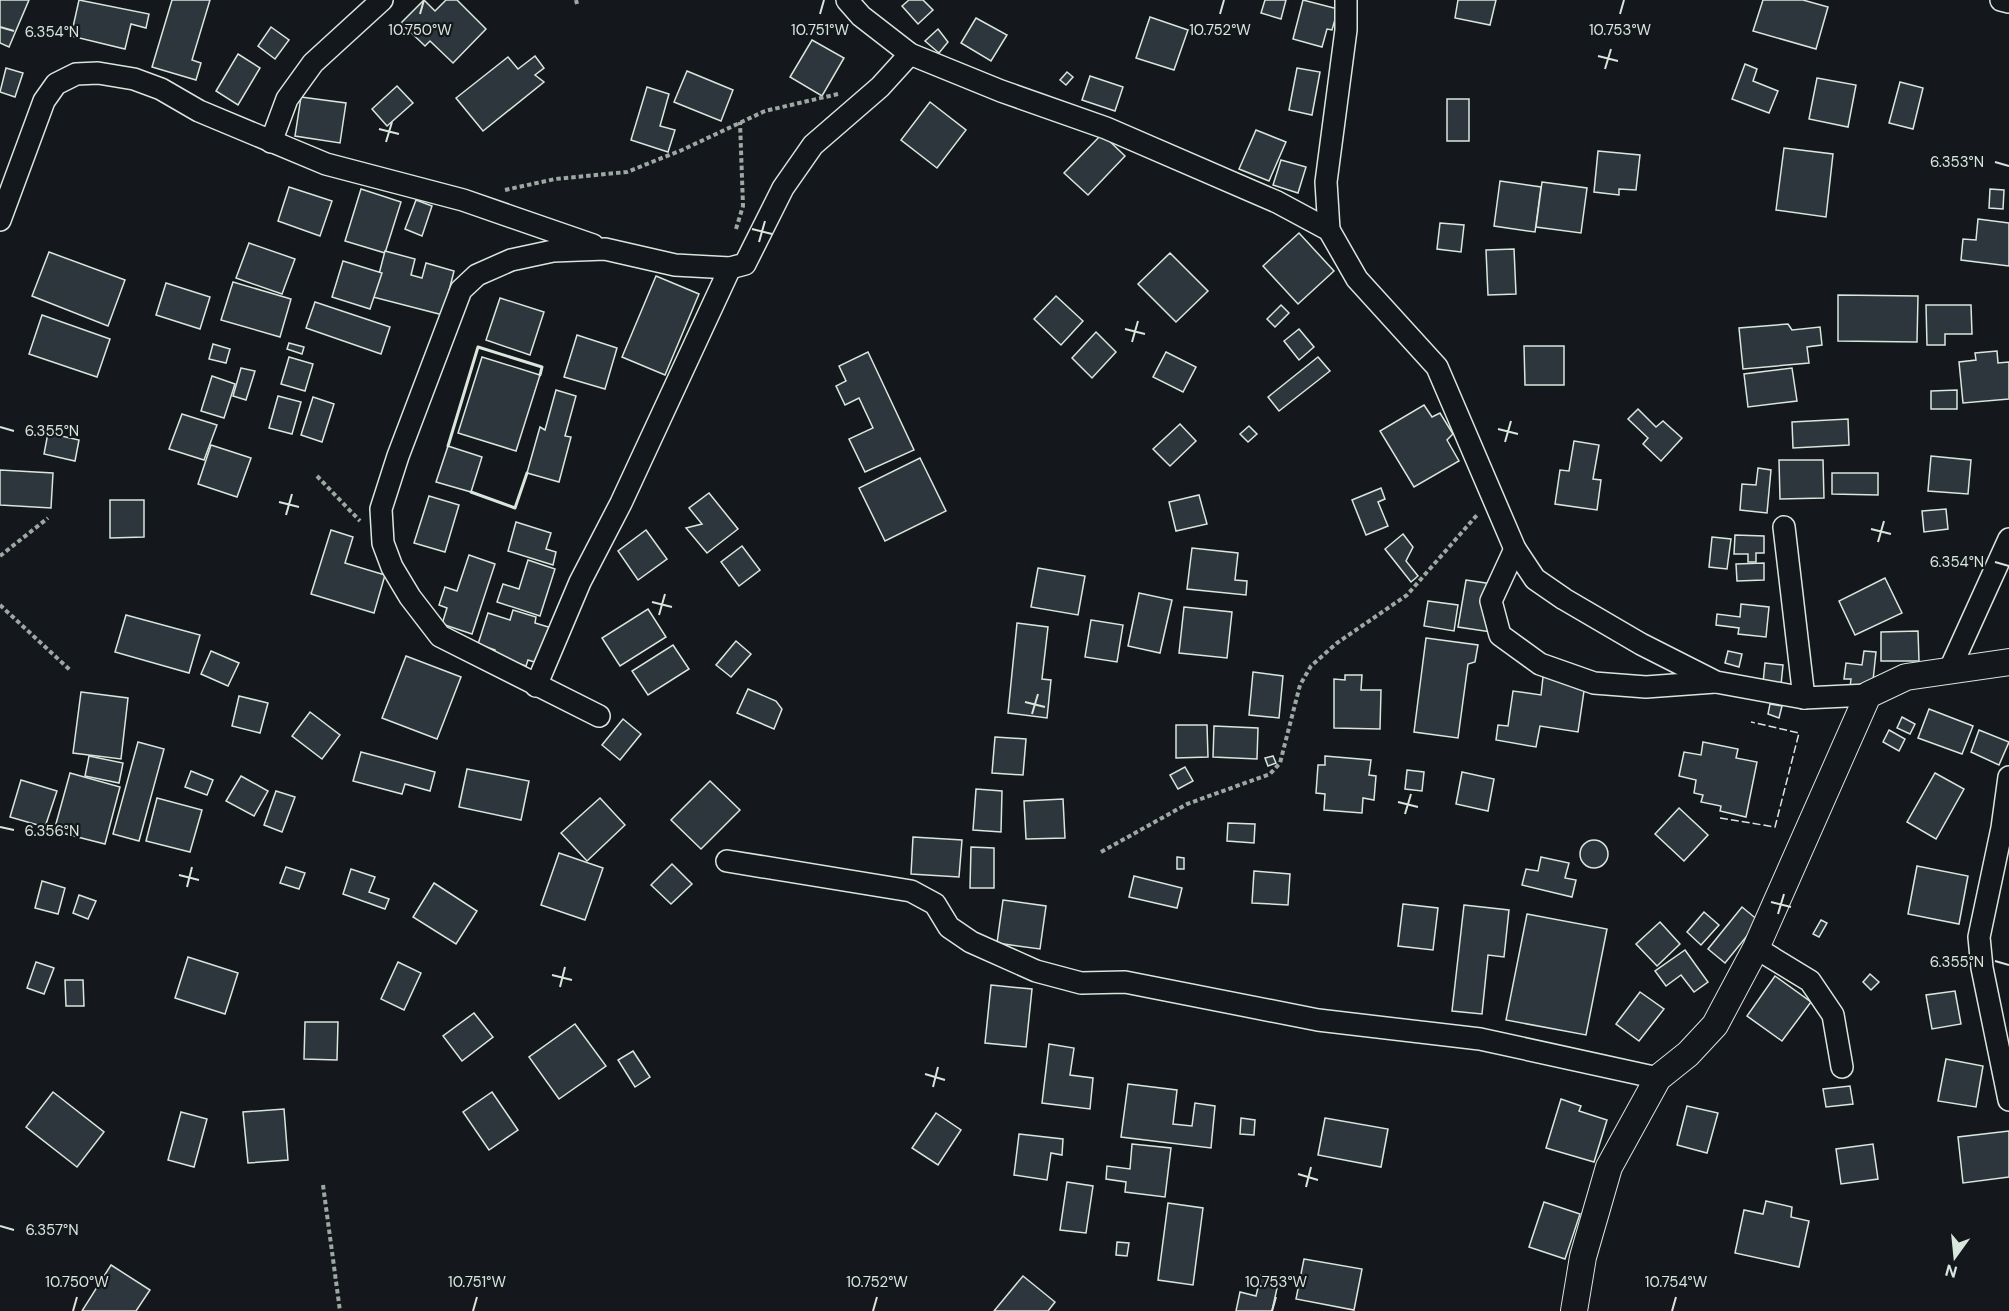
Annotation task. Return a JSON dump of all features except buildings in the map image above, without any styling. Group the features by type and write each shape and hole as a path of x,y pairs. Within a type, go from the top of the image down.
{"street":[{"path":"271,142 287,99 313,63 382,0"},
{"path":"848,0 861,16 910,54 1001,91 1106,128 1277,202 1329,230"},
{"path":"1346,0 1346,30 1326,182 1329,230 1357,279 1437,367 1515,549 1535,579 1564,599 1641,644 1716,682"},
{"path":"2001,0 2009,2"},
{"path":"536,686 580,582 737,266 783,188 813,145 880,87 910,54"},
{"path":"0,220 44,101 56,84 76,74 98,73 143,82 161,89 199,111 326,164 463,200 605,249 675,265 737,266"},
{"path":"599,716 440,636 410,597 392,567 382,543 381,509 398,456 461,290 477,275 512,260 553,251 605,249"},
{"path":"1784,527 1804,698"},
{"path":"1949,671 2009,539"},
{"path":"1515,549 1491,601 1500,635 1540,664 1594,683 1646,687 1716,682 1804,698 1868,695 1906,677 2009,662"},
{"path":"1574,1311 1583,1257 1609,1167 1658,1078 1688,1053 1715,1025 1756,948 1868,695"},
{"path":"2009,777 2002,828 1980,937 1982,968 2009,1100"},
{"path":"727,861 911,891 934,904 949,927 971,942 1036,971 1081,983 1125,982 1318,1020 1480,1039 1658,1078"},
{"path":"1756,948 1810,981 1833,1015 1842,1066"}],"path":[{"path":"463,200 555,179 627,172 682,150 765,111 835,94 880,87"},
{"path":"737,266 736,228 743,206 740,122"},
{"path":"317,476 382,543"},
{"path":"1101,852 1187,804 1270,774 1280,763 1300,685 1311,666 1337,643 1407,595 1493,496"},
{"path":"0,556 48,518"},
{"path":"0,605 70,670"},
{"path":"323,1185 340,1311"}],"fence":[{"path":"1720,818 1775,827 1799,733 1751,722"}],"wall":[{"path":"448,446 478,347 542,367 540,375"},
{"path":"471,492 515,508 527,473"}]}
